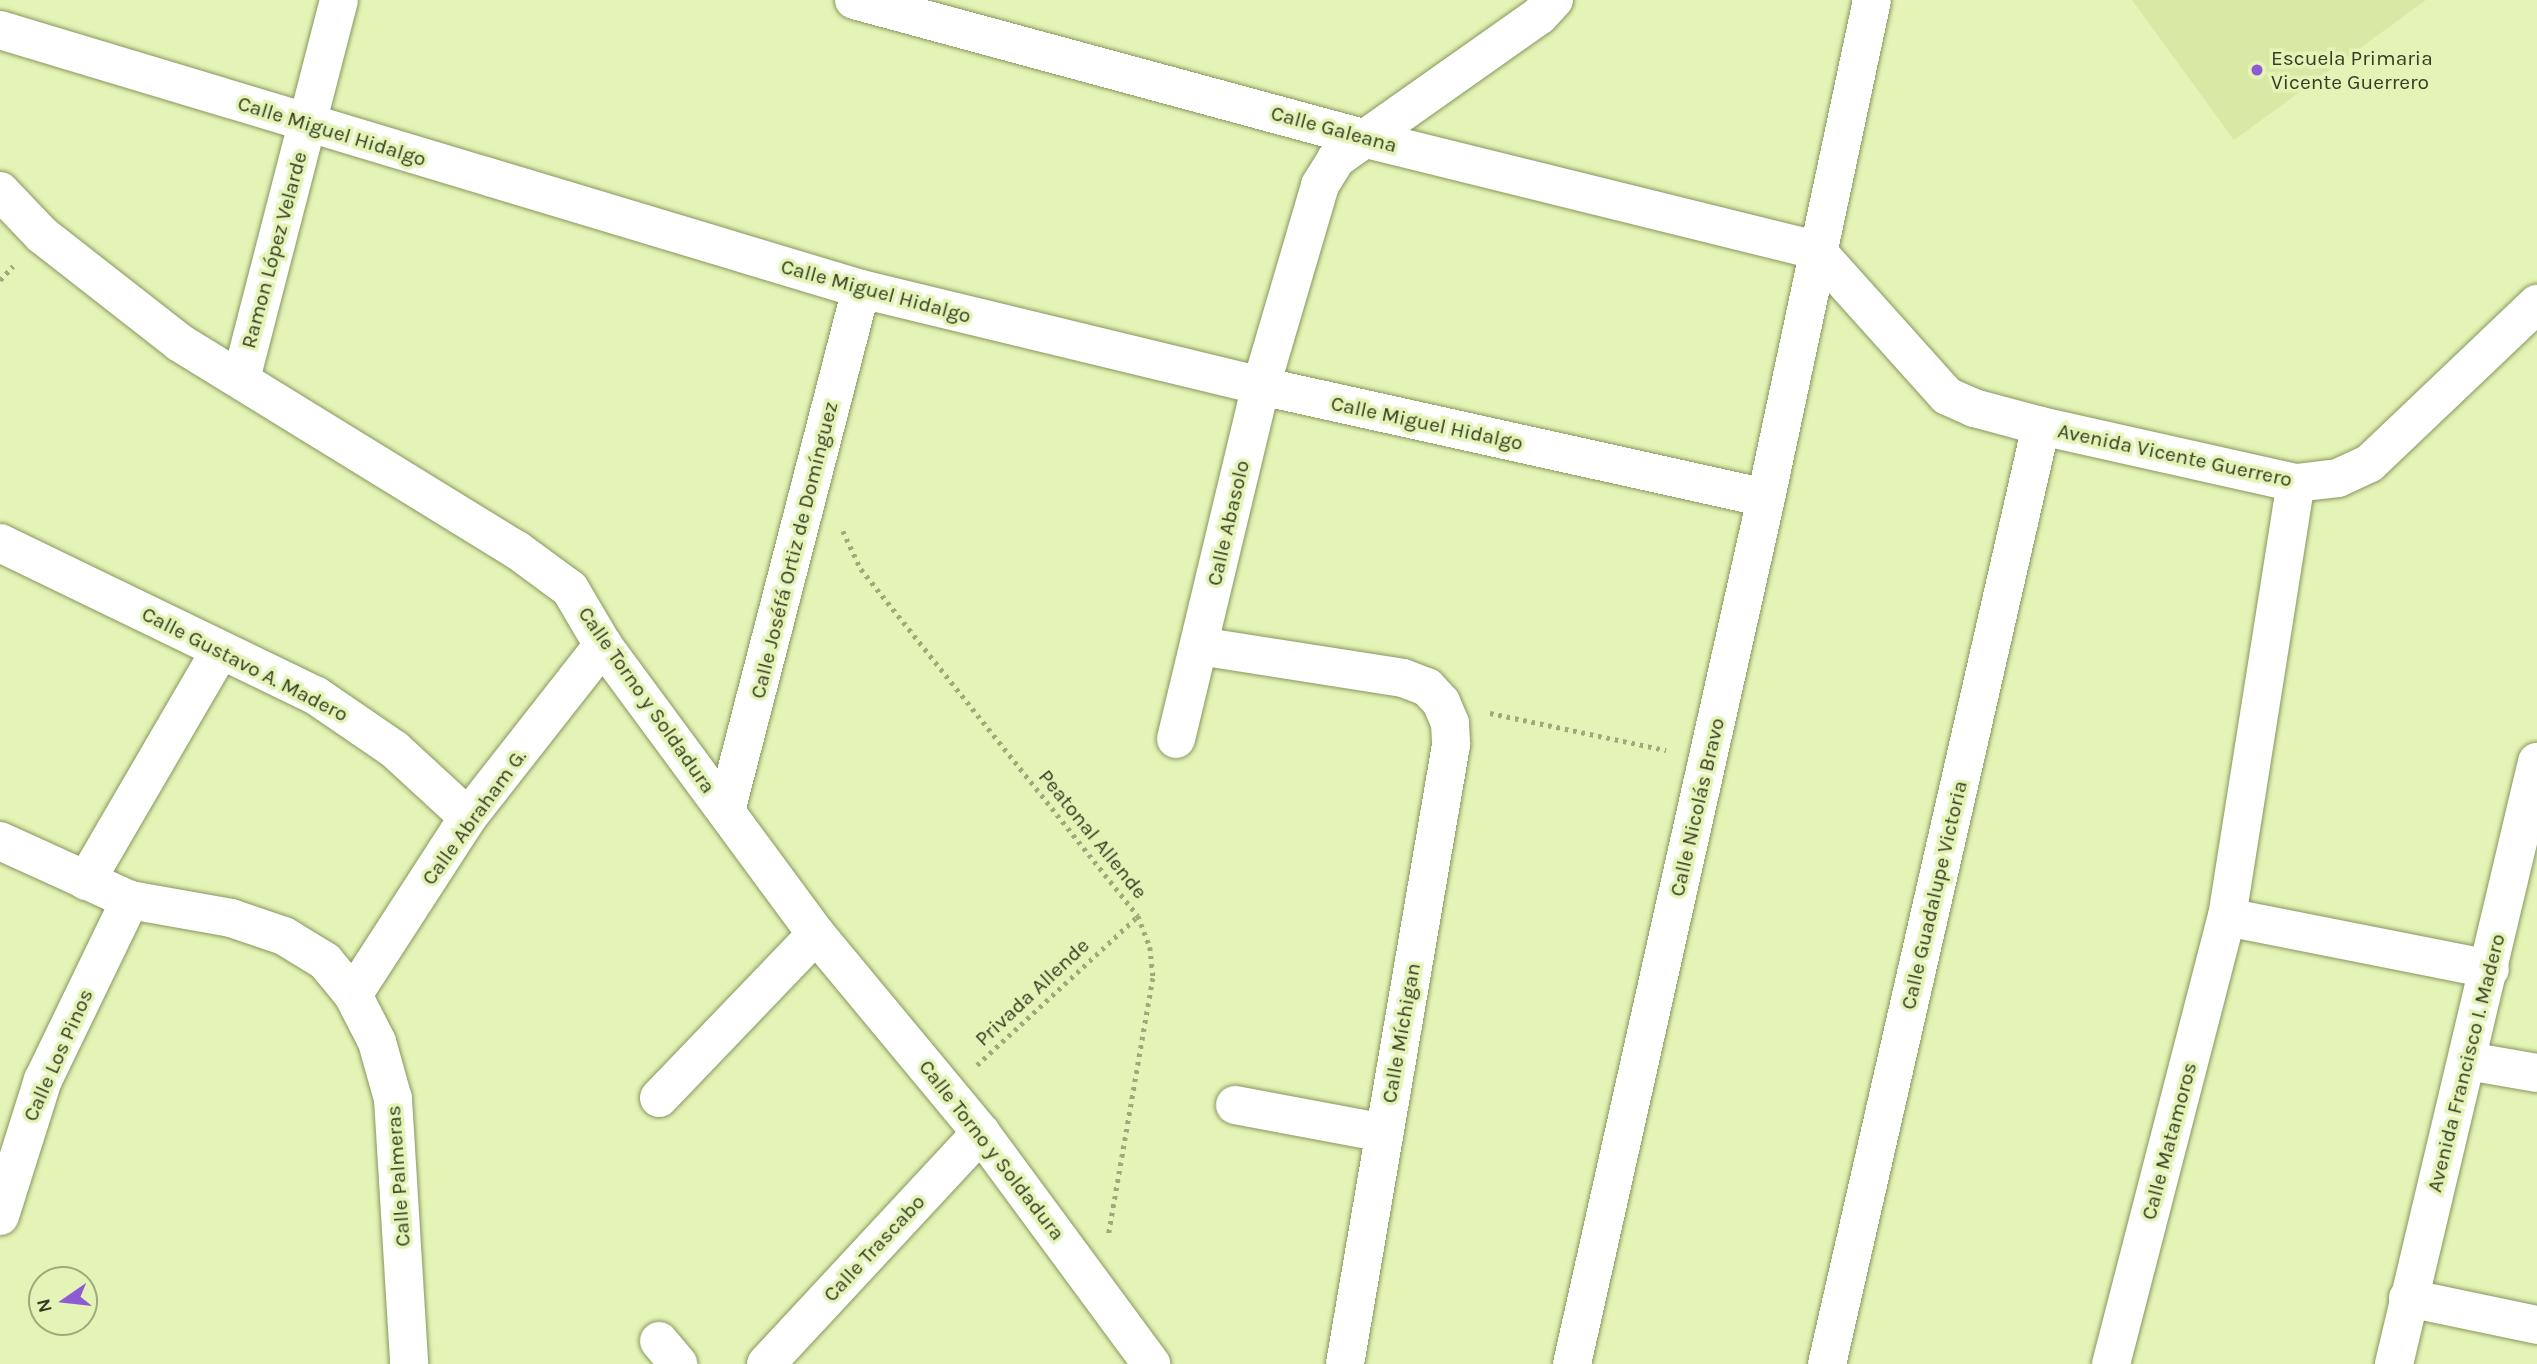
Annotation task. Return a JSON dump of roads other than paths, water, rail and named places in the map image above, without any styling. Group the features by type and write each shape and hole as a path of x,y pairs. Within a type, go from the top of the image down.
{"street":[{"name":"Ramon López Velarde","path":"241,379 339,0"},
{"name":"Calle Galeana","path":"854,0 1363,138 1816,250"},
{"name":"Calle Abasolo","path":"1175,739 1261,386 1321,185 1336,159 1539,16 1554,0"},
{"name":"Calle Nicolás Bravo","path":"1573,1364 1766,498 1816,250 1872,0"},
{"name":"Calle Miguel Hidalgo","path":"0,30 861,289 1261,386 1766,498"},
{"name":"Calle Torno y Soldadura","path":"0,191 42,234 180,343 517,550 570,589 603,645 816,934 981,1133 1099,1290 1144,1361"},
{"name":"Avenida Vicente Guerrero","path":"1816,250 1947,396 1974,408 2041,426 2296,483 2338,478 2370,463 2537,304"},
{"name":"Calle Joséfá Ortiz de Domínguez","path":"726,811 861,289"},
{"name":"Calle Guadalupe Victoria","path":"1827,1364 2041,426"},
{"name":"Calle Matamoros","path":"2111,1364 2227,917 2296,483"},
{"name":"Calle Gustavo A. Madero","path":"0,543 358,721 468,817"},
{"name":"Calle Abraham G.","path":"353,995 468,817 603,645"},
{"name":"Calle Míchigan","path":"1199,646 1403,678 1427,687 1441,702 1450,723 1451,745 1345,1364"},
{"path":"86,881 219,651"},
{"name":"Avenida Francisco I. Madero","path":"2394,1364 2490,969 2533,812 2537,762"},
{"name":"Calle Palmeras","path":"0,841 130,900 231,918 284,936 325,961 353,995 377,1042 393,1099 409,1364"},
{"name":"Calle Los Pinos","path":"0,1216 8,1157 130,900"},
{"path":"2227,917 2490,969"},
{"path":"659,1098 816,934"},
{"path":"2468,1061 2537,1073"},
{"path":"1235,1105 1384,1133"},
{"name":"Calle Trascabo","path":"766,1364 981,1133"},
{"path":"2408,1298 2537,1325"}],"place":[{"name":"Escuela Primaria Vicente Guerrero","path":"2257,70"}]}
